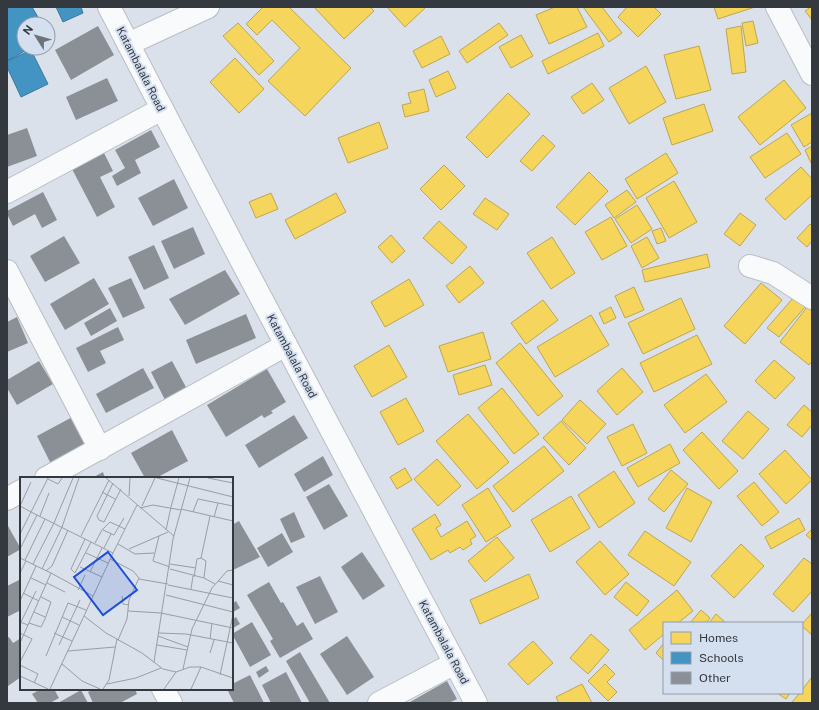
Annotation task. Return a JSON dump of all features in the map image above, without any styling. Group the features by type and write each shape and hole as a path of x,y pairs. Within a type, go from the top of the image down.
{"street":[{"name":"Katambalala Road","path":"109,7 476,703"},
{"path":"128,44 208,7"},
{"path":"777,7 812,74"},
{"path":"7,192 162,109"},
{"path":"750,266 773,273 812,298"},
{"path":"7,271 100,449"},
{"path":"48,477 286,345"},
{"path":"7,499 20,492"},
{"path":"379,703 455,663"},
{"path":"164,690 170,703"}],"building: Homes":[{"path":"263,7 289,7 351,68 305,116 268,81 300,48 272,20 257,35 246,24"},
{"path":"314,7 370,7 374,11 344,39"},
{"path":"387,7 426,7 405,27"},
{"path":"555,7 577,7 587,27 549,44 536,15"},
{"path":"583,7 602,7 622,33 609,42"},
{"path":"627,7 654,7 661,14 638,37 618,17"},
{"path":"714,7 755,7 718,19"},
{"path":"812,7 812,20 805,11"},
{"path":"753,21 758,43 746,46 742,23"},
{"path":"238,23 274,61 259,75 223,36"},
{"path":"499,23 508,35 467,63 459,51"},
{"path":"741,26 746,72 732,74 726,29"},
{"path":"598,33 604,46 548,74 542,61"},
{"path":"521,35 533,56 511,68 499,47"},
{"path":"441,36 450,54 422,68 413,51"},
{"path":"699,46 711,90 676,99 664,55"},
{"path":"235,58 264,89 239,113 210,82"},
{"path":"646,66 666,102 629,124 609,88"},
{"path":"448,71 456,88 436,97 429,80"},
{"path":"784,80 806,108 760,145 738,117"},
{"path":"592,83 604,100 583,114 571,97"},
{"path":"424,89 429,111 405,117 402,105 411,103 408,93"},
{"path":"508,93 530,114 487,158 466,137"},
{"path":"704,104 713,131 672,145 663,118"},
{"path":"812,113 812,142 804,147 791,125"},
{"path":"379,122 388,148 348,163 338,138"},
{"path":"787,133 801,154 765,178 750,157"},
{"path":"543,135 555,146 532,171 520,161"},
{"path":"812,146 812,162 811,163 805,150"},
{"path":"666,153 678,173 637,199 625,179"},
{"path":"444,165 465,186 441,210 420,189"},
{"path":"801,167 812,179 812,195 785,220 765,199"},
{"path":"589,172 608,191 575,225 556,207"},
{"path":"674,181 697,222 669,238 646,198"},
{"path":"627,190 636,202 614,218 605,205"},
{"path":"271,193 278,209 256,218 249,202"},
{"path":"336,193 346,212 295,239 285,220"},
{"path":"485,198 509,214 497,230 473,214"},
{"path":"637,205 652,229 631,243 615,219"},
{"path":"740,213 756,225 740,246 724,234"},
{"path":"611,217 627,246 602,260 585,232"},
{"path":"439,221 467,247 452,264 423,238"},
{"path":"810,224 812,226 812,241 807,247 797,238"},
{"path":"661,228 666,241 657,244 652,231"},
{"path":"391,235 405,251 392,263 378,247"},
{"path":"552,237 575,273 551,289 527,253"},
{"path":"647,237 659,258 642,268 631,246"},
{"path":"707,254 710,267 645,282 642,270"},
{"path":"470,266 484,283 459,303 446,286"},
{"path":"409,279 424,305 385,327 371,302"},
{"path":"761,283 782,300 745,344 724,326"},
{"path":"634,287 644,310 625,318 615,296"},
{"path":"794,297 805,307 779,337 767,328"},
{"path":"681,298 695,329 643,354 628,323"},
{"path":"543,300 558,320 526,344 511,323"},
{"path":"611,307 616,318 604,324 599,313"},
{"path":"807,307 812,311 812,361 809,365 780,342"},
{"path":"591,315 609,345 555,377 537,347"},
{"path":"483,332 491,359 448,372 439,346"},
{"path":"697,335 712,364 654,392 640,363"},
{"path":"520,343 563,396 538,416 496,363"},
{"path":"389,345 407,377 372,397 354,366"},
{"path":"774,360 795,378 775,399 755,381"},
{"path":"485,365 492,385 459,395 453,375"},
{"path":"622,368 643,392 617,415 597,391"},
{"path":"706,374 727,402 685,433 664,405"},
{"path":"502,388 539,434 514,454 478,408"},
{"path":"406,398 424,431 398,445 380,412"},
{"path":"580,400 606,424 587,444 562,420"},
{"path":"804,405 812,412 812,425 802,437 787,425"},
{"path":"748,411 769,429 743,459 722,441"},
{"path":"468,414 509,462 477,489 436,441"},
{"path":"561,421 586,448 569,465 543,438"},
{"path":"633,424 647,453 622,466 607,437"},
{"path":"702,432 738,471 719,489 683,450"},
{"path":"670,444 680,463 638,487 627,468"},
{"path":"544,446 564,471 513,512 493,486"},
{"path":"785,450 812,480 786,504 759,474"},
{"path":"437,459 461,486 438,506 414,479"},
{"path":"405,468 412,480 397,489 390,477"},
{"path":"671,470 688,484 664,512 648,499"},
{"path":"614,471 635,503 599,528 578,495"},
{"path":"754,482 779,512 762,526 737,496"},
{"path":"488,488 511,526 486,542 462,505"},
{"path":"687,488 712,502 691,542 666,528"},
{"path":"571,496 590,528 550,552 531,520"},
{"path":"435,514 441,525 436,528 441,537 467,521 476,536 470,540 472,544 463,550 460,547 450,553 448,550 431,560 412,529"},
{"path":"799,518 805,530 771,549 765,537"},
{"path":"812,529 812,540 806,535"},
{"path":"645,531 691,562 674,586 628,555"},
{"path":"497,537 514,558 485,582 468,561"},
{"path":"600,541 629,574 605,595 576,562"},
{"path":"741,544 764,566 734,598 711,576"},
{"path":"804,558 812,564 812,591 793,612 773,594"},
{"path":"529,574 539,598 480,624 470,600"},
{"path":"626,582 649,601 637,616 614,597"},
{"path":"677,590 693,611 679,622 663,622 663,635 645,650 629,630"},
{"path":"701,610 710,618 707,622 691,622"},
{"path":"812,613 812,635 803,627 803,623"},
{"path":"716,614 725,622 710,622"},
{"path":"591,634 609,650 588,674 570,658"},
{"path":"533,641 553,663 528,685 508,664"},
{"path":"663,644 663,660 656,653"},
{"path":"605,664 615,674 607,682 617,692 608,701 588,681"},
{"path":"812,677 812,703 793,703 792,702 799,694 803,694 803,689"},
{"path":"582,684 592,703 559,703 556,697"},
{"path":"778,694 789,694 786,699"}],"building: Schools":[{"path":"7,7 32,7 37,16 16,16 16,56 7,61"},
{"path":"56,7 81,7 83,13 63,22"},
{"path":"18,56 34,56 48,84 21,97 7,67 7,61"}],"building: Other":[{"path":"98,26 114,55 71,80 56,49"},
{"path":"107,78 118,101 76,120 66,97"},
{"path":"27,128 37,156 7,167 7,135"},
{"path":"151,130 160,147 135,160 141,173 117,186 112,176 125,168 115,150"},
{"path":"103,151 113,171 100,177 115,207 97,217 71,167"},
{"path":"174,179 188,208 153,226 138,198"},
{"path":"43,192 57,220 42,228 35,214 13,226 7,211"},
{"path":"193,227 205,254 174,269 161,241"},
{"path":"64,236 80,263 45,282 30,256"},
{"path":"154,245 169,278 144,290 128,257"},
{"path":"225,270 240,294 185,325 169,299"},
{"path":"94,278 109,304 65,330 50,304"},
{"path":"131,278 145,308 123,318 108,288"},
{"path":"110,308 117,321 91,336 84,323"},
{"path":"246,314 256,338 196,364 186,340"},
{"path":"17,317 28,343 7,352 7,322"},
{"path":"118,327 124,340 100,351 106,363 88,372 76,348"},
{"path":"39,361 53,384 17,405 7,388 7,380"},
{"path":"172,361 188,391 166,402 151,372"},
{"path":"143,368 154,388 106,413 96,394"},
{"path":"267,369 286,402 271,411 273,413 264,418 262,415 226,437 207,405"},
{"path":"78,414 88,446 51,464 37,436"},
{"path":"294,415 308,438 259,468 245,445"},
{"path":"172,430 188,461 158,477 144,477 131,453"},
{"path":"323,456 333,475 304,492 294,474"},
{"path":"103,472 105,477 94,477"},
{"path":"329,484 348,516 324,530 306,497"},
{"path":"294,512 305,537 291,543 280,519"},
{"path":"239,521 260,557 233,570 233,524"},
{"path":"8,526 20,550 7,557"},
{"path":"282,533 293,552 268,567 257,548"},
{"path":"362,552 385,586 363,600 341,567"},
{"path":"320,576 338,612 315,624 296,587"},
{"path":"20,580 20,610 7,617 7,586"},
{"path":"269,582 297,626 303,622 313,639 280,658 270,641 273,639 247,595"},
{"path":"236,601 240,608 233,612 233,603"},
{"path":"236,617 240,624 233,628 233,619"},
{"path":"252,622 271,655 250,667 233,633"},
{"path":"347,636 374,677 347,695 320,654"},
{"path":"9,637 13,643 20,639 20,678 8,686 7,638"},
{"path":"300,652 330,703 310,703 286,661"},
{"path":"266,666 269,671 259,678 256,672"},
{"path":"286,672 302,703 271,703 262,685"},
{"path":"250,675 264,703 234,703 228,690 233,690 233,684"},
{"path":"447,681 457,699 449,703 410,703 410,702"},
{"path":"39,690 55,690 59,698 50,703 38,703 32,694"},
{"path":"81,690 88,703 58,703"},
{"path":"92,690 135,690 137,694 120,703 93,703 88,692"}]}
